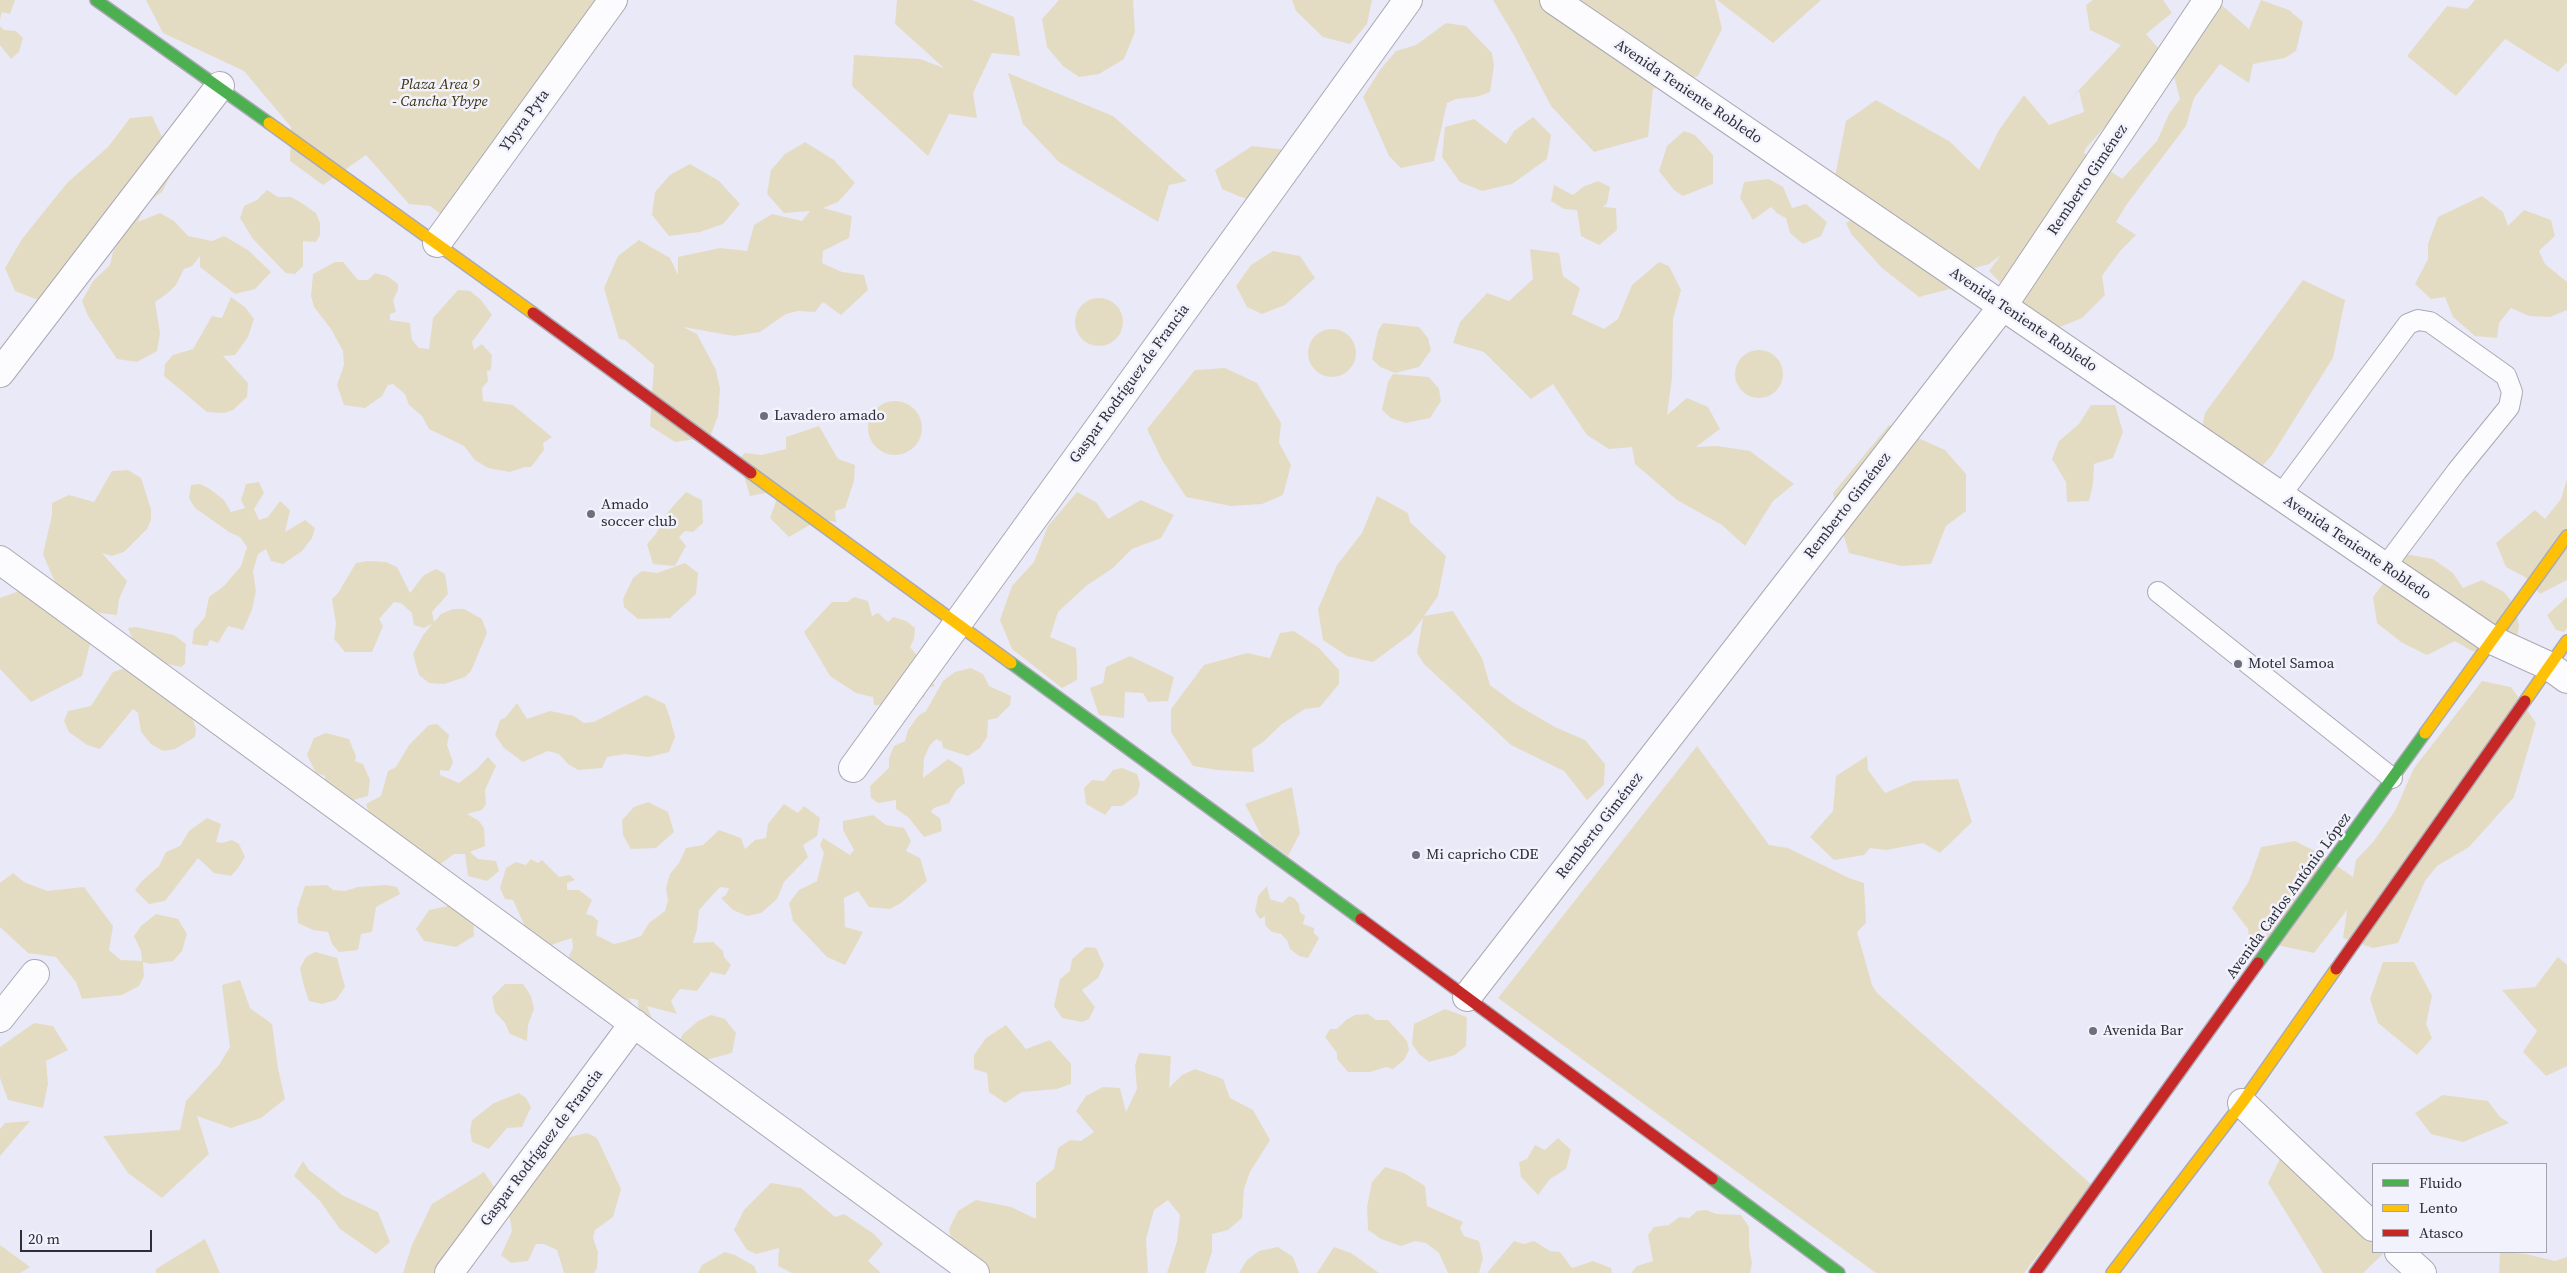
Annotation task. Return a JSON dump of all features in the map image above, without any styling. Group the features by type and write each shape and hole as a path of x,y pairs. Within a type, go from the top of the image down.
{"street":[{"name":"Ybyra Pyta","path":"437,243 613,0"},
{"name":"Gaspar Rodríguez de Francia","path":"852,768 1408,0"},
{"name":"Avenida Teniente Robledo","path":"1554,0 2492,640 2558,673"},
{"name":"Remberto Giménez","path":"1467,997 2002,307 2208,0"},
{"path":"108,4 957,623 1839,1273"},
{"path":"0,373 220,86"},
{"name":"Avenida Carlos António López","path":"2035,1273 2567,536"},
{"path":"0,560 975,1273"},
{"path":"2112,1273 2242,1103 2558,673 2567,641"},
{"path":"0,1018 35,974"},
{"name":"Gaspar Rodríguez de Francia","path":"449,1273 634,1023"},
{"path":"2242,1103 2372,1226"},
{"path":"2400,1253 2422,1273"}],"lane":[{"path":"2280,496 2408,324 2418,320 2430,322 2506,376 2512,392 2509,407 2457,471 2385,567"},
{"path":"2158,592 2392,778"}],"green space":[{"path":"0,0 15,0 10,14 2,12 0,20"},
{"name":"Plaza Area 9 - Cancha Ybype","path":"146,0 625,0 459,228 430,206 409,204 366,155 323,185 290,161 291,127 244,71 163,33"},
{"path":"897,0 972,0 1014,17 1020,56 992,53 973,93 977,118 949,114 928,156 852,86 854,55 920,59 944,68 895,24"},
{"path":"1059,0 1133,0 1135,32 1124,59 1099,74 1079,77 1063,66 1047,47 1042,19"},
{"path":"1292,0 1372,0 1367,24 1350,44 1323,37 1296,11"},
{"path":"1493,0 1715,0 1722,29 1698,76 1653,89 1648,137 1594,152 1551,106 1515,37"},
{"path":"1717,0 1821,0 1773,43"},
{"path":"2093,0 2163,0 2172,13 2146,34 2166,57 2086,148 2084,153 2122,179 2157,141 2169,114 2180,99 2166,46 2216,0 2249,29 2261,0 2289,10 2303,22 2296,51 2285,58 2253,64 2249,83 2220,64 2194,98 2186,126 2127,204 2116,222 2136,235 2120,251 2102,276 2105,295 2082,318 2055,329 2034,317 1989,271 2001,255 1989,264 1968,270 1928,237 1835,177 1846,121 1876,100 1949,141 1979,170 1999,130 2024,95 2049,125 2084,112 2079,91 2066,104 2121,45 2090,30 2086,5","holes":["2066,201 2064,221 2039,227"]},
{"path":"2475,0 2567,0 2567,62 2558,72 2505,39 2456,96 2407,56 2447,6 2467,9"},
{"path":"1446,23 1466,26 1492,53 1494,66 1490,92 1476,97 1456,99 1447,103 1434,161 1401,168 1389,156 1363,97 1380,70 1396,51 1416,45"},
{"path":"0,26 4,30 16,31 23,38 19,52 11,59 0,45"},
{"path":"1008,73 1113,116 1187,181 1169,185 1158,222 1059,162 1023,124"},
{"path":"152,116 161,135 180,157 162,192 146,203 138,222 160,213 174,221 188,236 212,241 224,236 248,250 271,272 255,289 235,294 200,267 200,256 192,266 184,269 176,285 155,302 160,333 157,351 137,362 117,359 88,316 82,301 93,281 110,265 113,252 121,238 58,296 38,300 15,291 5,268 22,239 67,183 108,147 130,118"},
{"path":"1533,117 1551,135 1547,159 1512,184 1482,191 1460,182 1442,157 1445,127 1474,119 1506,144 1514,131"},
{"path":"1684,131 1695,135 1713,155 1713,184 1683,196 1674,190 1659,171 1667,146"},
{"path":"805,142 834,160 855,183 838,202 823,208 852,216 849,238 823,251 822,263 842,272 864,275 868,290 841,315 823,302 815,312 798,311 786,314 760,332 734,336 683,327 697,334 716,370 720,389 718,416 710,437 675,442 650,426 654,365 625,340 619,339 604,288 618,256 639,240 670,258 678,275 678,257 720,248 747,251 754,225 772,214 802,221 810,211 784,213 767,194 771,170 785,154"},
{"path":"1252,146 1287,150 1258,202 1222,189 1215,170"},
{"path":"690,164 719,181 740,204 723,224 700,232 669,236 652,215 655,192 670,175"},
{"path":"1769,179 1783,187 1792,208 1806,204 1827,222 1821,236 1803,244 1790,233 1786,218 1778,214 1771,207 1753,220 1740,198 1744,182"},
{"path":"1598,181 1610,187 1607,203 1603,207 1616,208 1617,230 1599,245 1581,236 1577,210 1564,209 1551,201 1554,185 1573,195 1583,187"},
{"path":"267,190 278,197 291,197 300,202 316,213 320,223 320,235 316,242 303,241 303,266 295,274 286,273 276,263 253,239 240,218 244,206 257,200"},
{"path":"2482,196 2503,212 2508,226 2524,210 2551,220 2555,236 2539,251 2545,264 2567,282 2567,310 2550,317 2529,316 2511,308 2499,323 2497,338 2475,336 2453,317 2445,297 2431,299 2415,284 2428,259 2428,244 2438,217"},
{"path":"1858,215 1947,279 1950,289 1919,297 1882,268 1852,235 1846,223"},
{"path":"1530,249 1559,253 1563,276 1580,288 1572,314 1604,329 1618,319 1632,285 1659,262 1669,266 1681,290 1673,319 1672,378 1667,415 1687,398 1708,407 1720,429 1696,447 1717,446 1750,451 1794,484 1773,501 1745,546 1722,525 1677,500 1635,464 1632,447 1609,449 1587,435 1553,384 1531,399 1484,352 1453,343 1460,322 1487,293 1509,301 1533,279"},
{"path":"1273,251 1300,256 1315,278 1285,305 1262,314 1247,307 1236,286 1251,265"},
{"path":"335,262 343,262 358,280 368,280 375,273 387,276 398,284 398,290 393,300 396,312 390,314 390,320 410,323 412,340 419,348 429,349 433,318 458,290 470,291 481,300 492,315 472,342 474,350 482,344 492,355 491,370 487,371 488,381 482,388 483,401 513,405 552,437 543,443 544,450 531,467 510,472 488,468 475,460 464,446 429,429 422,416 409,405 405,394 393,384 388,385 382,396 365,408 344,405 337,385 344,365 343,351 331,329 314,307 311,296 313,274"},
{"path":"2303,280 2345,300 2333,358 2272,455 2256,473 2200,437 2205,413"},
{"path":"231,297 245,307 254,319 248,337 235,355 223,356 248,383 247,397 233,410 224,413 207,412 164,376 165,364 173,355 193,349 212,316 222,318"},
{"path":"1094,298 1104,298 1116,305 1123,317 1123,327 1116,339 1104,346 1094,346 1086,342 1079,335 1075,327 1075,317 1079,309 1086,302"},
{"path":"1383,323 1419,327 1428,338 1431,350 1419,367 1395,373 1380,367 1372,359 1378,331"},
{"path":"1327,329 1337,329 1349,336 1356,348 1356,358 1349,370 1337,377 1327,377 1319,373 1312,366 1308,358 1308,348 1312,340 1319,333"},
{"path":"1759,350 1768,352 1776,357 1781,365 1783,374 1781,383 1776,391 1768,396 1759,398 1750,396 1742,391 1737,383 1735,374 1737,365 1742,357 1750,352"},
{"path":"1225,368 1257,383 1281,423 1279,443 1291,465 1283,495 1262,504 1231,506 1186,497 1162,460 1147,429 1195,370"},
{"path":"1393,374 1429,377 1439,389 1441,401 1430,418 1406,423 1391,418 1382,410 1388,382"},
{"path":"895,401 905,403 914,409 920,418 922,428 920,438 914,447 905,453 895,455 885,453 876,447 870,438 868,428 870,418 876,409 885,403"},
{"path":"2091,405 2115,405 2123,432 2113,458 2094,464 2093,484 2089,501 2067,502 2066,482 2052,459 2059,441 2079,424"},
{"path":"1889,425 1945,450 1966,474 1966,511 1946,526 1931,564 1901,566 1849,553 1839,520 1833,493"},
{"path":"819,426 838,459 855,465 854,481 845,508 835,511 836,522 820,519 789,537 770,518 780,490 750,496 739,459 745,453 762,455 786,449 786,437"},
{"path":"128,470 141,478 151,509 151,520 147,529 124,552 112,556 102,553 127,581 119,599 117,615 99,613 81,603 95,624 82,676 31,702 0,669 0,598 44,582 57,587 43,554 52,515 52,503 69,495 94,502 112,471"},
{"path":"2567,479 2567,580 2540,594 2525,577 2506,567 2496,543 2535,510 2545,519 2561,499"},
{"path":"259,482 264,493 254,509 259,520 268,517 280,501 290,510 285,532 305,520 315,528 312,538 302,551 283,564 271,561 266,549 258,554 253,571 256,591 252,610 243,630 228,626 218,643 210,640 207,646 192,644 194,630 205,617 209,597 224,586 241,566 247,547 240,537 229,532 195,508 189,498 191,485 200,484 210,489 224,500 231,512 245,508 241,500 246,484"},
{"path":"686,492 702,500 703,523 693,532 685,531 679,537 686,546 675,566 653,564 647,544 656,534 666,514"},
{"path":"1077,492 1096,502 1108,519 1141,500 1174,515 1161,538 1132,549 1113,568 1086,586 1058,612 1050,637 1076,648 1077,664 1077,680 1062,688 1012,649 1000,620 1012,586 1034,562 1048,526"},
{"path":"1377,496 1408,513 1410,522 1446,556 1438,596 1424,616 1453,611 1482,658 1490,685 1514,703 1555,727 1585,740 1605,764 1604,785 1587,800 1564,771 1511,745 1424,664 1417,653 1423,618 1411,634 1373,662 1347,656 1323,640 1318,609 1337,565 1362,533"},
{"path":"2405,554 2433,559 2453,573 2463,588 2482,580 2504,592 2515,606 2519,626 2514,651 2472,651 2455,641 2427,655 2401,642 2377,623 2373,597"},
{"path":"368,561 386,562 397,567 410,593 424,575 436,569 445,574 448,594 432,612 434,622 441,614 453,609 464,609 482,619 487,633 471,671 465,677 444,684 429,683 419,675 413,654 423,635 432,624 424,628 414,625 412,613 401,603 394,602 379,619 383,626 372,652 345,652 334,639 336,624 332,599 338,593 356,563"},
{"path":"685,563 698,573 696,594 670,618 638,619 624,607 623,599 633,578 642,571 657,573"},
{"path":"854,597 868,601 872,616 878,613 888,622 893,617 906,621 915,628 914,639 910,647 923,663 924,672 935,686 926,688 924,698 914,691 892,706 874,705 873,697 856,693 830,676 804,632 832,602 847,602"},
{"path":"2567,597 2567,628 2564,632 2556,630 2547,615"},
{"path":"136,627 174,635 186,644 185,664 181,667 168,664 156,665 135,645 128,628"},
{"path":"1294,631 1319,648 1339,670 1339,684 1320,707 1305,709 1282,724 1263,742 1252,749 1254,772 1217,770 1193,766 1171,732 1171,709 1204,665 1247,653 1270,658 1280,633"},
{"path":"1130,656 1174,677 1168,701 1148,702 1143,693 1125,692 1124,718 1099,715 1090,688 1103,683 1106,667"},
{"path":"137,664 187,702 196,729 195,737 175,749 163,751 151,744 141,732 138,713 133,709 100,749 87,745 69,732 64,721 68,711 91,706 113,672"},
{"path":"971,668 983,674 989,686 1011,696 1010,705 997,718 988,720 987,737 980,748 968,756 943,748 942,742 936,739 930,745 924,758 923,778 948,759 962,768 965,783 957,789 949,803 934,808 931,812 940,818 942,831 924,837 908,817 896,809 896,800 878,803 871,798 870,786 889,768 889,758 894,746 905,741 908,730 918,716 926,711 943,681 955,672"},
{"path":"2482,681 2511,687 2536,723 2514,797 2469,847 2437,866 2425,881 2398,943 2373,948 2343,938 2347,910 2314,953 2249,939 2248,929 2232,908 2249,881 2261,847 2295,841 2317,852 2353,877 2356,860 2373,842 2395,811 2414,768"},
{"path":"646,695 665,704 675,737 669,752 649,757 625,754 607,757 602,768 578,770 568,764 559,754 548,751 523,762 504,748 495,735 500,720 506,717 517,703 527,719 550,711 574,716 584,723 594,722"},
{"path":"437,724 449,735 447,745 453,762 449,771 440,770 440,775 459,783 477,769 488,757 496,766 485,790 486,804 482,810 467,814 479,821 484,828 485,846 470,852 478,859 496,861 499,871 487,881 468,876 465,854 454,854 439,865 372,821 366,804 381,796 388,771 396,767 409,745 429,725"},
{"path":"326,733 349,739 356,756 355,761 363,764 370,780 368,796 350,801 326,785 325,776 316,773 307,755 314,738"},
{"path":"1697,746 1769,845 1788,848 1849,878 1864,883 1866,923 1857,932 1872,985 1877,993 2092,1185 2024,1273 1876,1273 1498,998"},
{"path":"1867,756 1868,770 1885,793 1913,781 1958,779 1972,822 1940,853 1923,843 1886,850 1870,848 1864,855 1834,860 1810,837 1833,811 1836,776"},
{"path":"1122,768 1137,774 1140,784 1137,795 1122,806 1112,806 1105,815 1086,804 1084,788 1092,780 1104,781 1113,770"},
{"path":"1292,787 1300,833 1288,856 1262,837 1245,804"},
{"path":"648,802 668,812 674,832 656,848 631,849 623,835 622,820 634,807"},
{"path":"784,804 798,813 804,806 820,818 817,836 803,845 808,857 784,882 777,899 761,913 747,916 733,910 721,898 726,895 729,888 720,887 699,910 693,943 713,942 723,951 724,957 731,965 725,975 711,972 697,991 680,989 671,1001 677,1014 647,1006 655,1026 639,1020 638,1000 628,998 632,1003 626,1017 575,983 569,956 573,948 572,938 548,946 527,931 513,900 505,899 500,888 506,868 516,862 526,865 531,859 538,863 542,860 559,877 570,875 575,880 567,883 567,890 579,890 592,900 586,914 593,916 598,921 596,935 614,944 623,942 641,936 649,923 665,911 668,900 666,888 670,874 679,863 686,848 703,845 719,830 741,838 745,849 755,840 766,838 768,824"},
{"path":"873,815 886,825 904,828 911,841 906,851 920,858 927,881 901,903 890,909 869,907 858,891 844,898 845,927 863,932 845,965 827,957 793,921 789,903 799,890 817,881 824,853 820,845 823,838 850,855 854,850 843,830 843,821"},
{"path":"207,818 221,824 216,842 222,843 232,840 239,844 245,857 238,868 231,876 214,873 198,858 165,901 149,904 135,890 159,866 166,852 180,846 189,831"},
{"path":"13,873 24,882 47,891 84,887 113,926 109,950 121,960 142,961 141,951 134,936 141,926 156,914 178,919 187,934 182,951 173,961 151,964 143,962 144,976 139,986 122,995 82,999 76,982 56,957 28,953 0,927 0,883"},
{"path":"327,885 333,890 345,891 358,887 386,885 397,887 400,894 376,907 372,932 361,934 358,950 339,952 332,944 328,932 313,930 298,923 297,909 305,886"},
{"path":"1267,886 1270,899 1282,903 1289,896 1294,898 1299,904 1300,912 1305,916 1303,924 1314,928 1314,933 1319,938 1308,958 1299,956 1290,949 1287,940 1281,934 1272,932 1265,925 1265,916 1260,919 1255,912 1258,896"},
{"path":"458,904 473,917 474,936 456,947 424,941 416,929 429,910"},
{"path":"1086,947 1096,948 1104,965 1098,978 1082,990 1095,1007 1089,1019 1082,1022 1062,1018 1054,1006 1060,979 1070,971 1072,959"},
{"path":"315,952 337,958 345,987 336,1000 322,1004 309,1001 300,968 306,957"},
{"path":"2558,957 2567,965 2567,1066 2546,1076 2523,1052 2537,1031 2502,990 2535,987"},
{"path":"2383,962 2414,962 2432,996 2426,1024 2432,1038 2417,1055 2378,1023 2370,999"},
{"path":"240,980 250,1008 272,1024 278,1068 285,1099 261,1118 231,1128 197,1116 209,1154 162,1198 128,1173 103,1136 180,1130 186,1101 219,1065 230,1047 222,985"},
{"path":"505,984 523,984 531,996 534,1009 528,1025 527,1041 510,1034 505,1023 495,1012 492,997"},
{"path":"1445,1009 1467,1017 1466,1046 1455,1055 1429,1062 1419,1054 1412,1044 1414,1024"},
{"path":"1368,1014 1376,1020 1388,1020 1407,1041 1409,1050 1404,1060 1393,1069 1386,1067 1370,1072 1348,1072 1337,1059 1337,1053 1325,1037 1330,1029 1337,1029 1346,1020 1355,1015"},
{"path":"711,1015 725,1019 736,1033 732,1053 698,1062 677,1046 683,1034 698,1021"},
{"path":"34,1023 53,1026 68,1050 46,1061 48,1084 43,1108 8,1100 0,1078 0,1047"},
{"path":"1006,1025 1026,1049 1050,1040 1071,1064 1071,1084 1057,1089 1022,1092 1005,1103 989,1092 987,1073 974,1069 974,1055 986,1038"},
{"path":"1139,1053 1171,1056 1169,1088 1182,1075 1195,1069 1223,1079 1230,1098 1253,1110 1270,1140 1250,1172 1244,1189 1242,1218 1228,1230 1212,1234 1212,1252 1205,1273 1167,1273 1177,1241 1180,1215 1168,1200 1154,1210 1146,1239 1148,1273 966,1273 952,1243 949,1229 958,1211 976,1200 1011,1207 1036,1219 1036,1183 1054,1169 1058,1148 1070,1140 1081,1141 1094,1132 1076,1111 1086,1096 1103,1087 1120,1088 1126,1112 1137,1089 1135,1065"},
{"path":"519,1093 526,1098 531,1107 522,1127 507,1128 489,1149 472,1142 470,1131 472,1120 494,1103"},
{"path":"2443,1095 2488,1101 2500,1117 2509,1123 2463,1142 2431,1134 2415,1113"},
{"path":"30,1121 0,1156 0,1129 5,1123"},
{"path":"587,1133 597,1138 621,1189 613,1217 595,1230 593,1238 598,1252 597,1268 594,1273 564,1273 557,1250 544,1244 536,1244 528,1261 511,1263 501,1255 512,1231 507,1203 542,1149 566,1138"},
{"path":"1558,1138 1571,1150 1566,1169 1550,1179 1538,1195 1521,1177 1519,1162 1527,1159 1535,1145 1545,1150"},
{"path":"2283,1153 2372,1225 2372,1253 2384,1253 2363,1273 2323,1273 2268,1183"},
{"path":"303,1161 309,1170 342,1195 378,1212 390,1242 376,1254 340,1229 320,1201 294,1176"},
{"path":"1385,1167 1404,1173 1425,1186 1427,1206 1463,1222 1460,1228 1464,1236 1479,1241 1483,1258 1479,1273 1448,1273 1439,1253 1426,1243 1415,1241 1401,1246 1381,1239 1368,1230 1367,1207 1372,1182"},
{"path":"484,1172 503,1200 451,1273 403,1273 412,1245 432,1204"},
{"path":"771,1183 801,1188 835,1217 844,1214 874,1234 883,1244 868,1261 881,1273 792,1273 778,1266 779,1248 756,1254 747,1250 734,1230 744,1210"},
{"path":"1706,1210 1717,1214 1741,1215 1749,1227 1749,1246 1752,1263 1750,1273 1631,1273 1637,1266 1653,1261 1648,1235 1654,1227 1669,1225 1679,1217 1689,1218 1697,1211"},
{"path":"205,1239 220,1273 156,1273 156,1269"},
{"path":"1514,1241 1524,1244 1534,1241 1550,1251 1560,1252 1572,1268 1593,1261 1611,1268 1612,1273 1487,1273"},
{"path":"0,1245 30,1267 20,1273 0,1273"},
{"path":"1278,1247 1293,1257 1299,1273 1239,1273 1247,1260 1259,1251"},
{"path":"1334,1247 1351,1253 1379,1273 1317,1273"},
{"path":"725,1252 735,1255 754,1266 757,1273 698,1273 702,1265"},
{"path":"2500,1253 2526,1254 2555,1261 2567,1257 2567,1273 2499,1273"}],"traffic: fast":[{"path":"96,0 269,123"},
{"path":"1011,663 1361,919"},
{"path":"2258,963 2425,733"},
{"path":"1712,1179 1839,1273"}],"traffic: slow":[{"path":"269,123 533,313"},
{"path":"751,473 1011,663"},
{"path":"2425,733 2567,536"},
{"path":"2525,701 2567,641"},
{"path":"2112,1273 2242,1103 2336,969"}],"traffic: jam":[{"path":"533,313 751,473"},
{"path":"2336,969 2525,701"},
{"path":"1361,919 1712,1179"},
{"path":"2035,1273 2258,963"}],"place":[{"name":"Lavadero amado","path":"764,416"},
{"name":"Amado soccer club","path":"591,514"},
{"name":"Motel Samoa","path":"2238,664"},
{"name":"Mi capricho CDE","path":"1416,855"},
{"name":"Avenida Bar","path":"2093,1031"}]}
